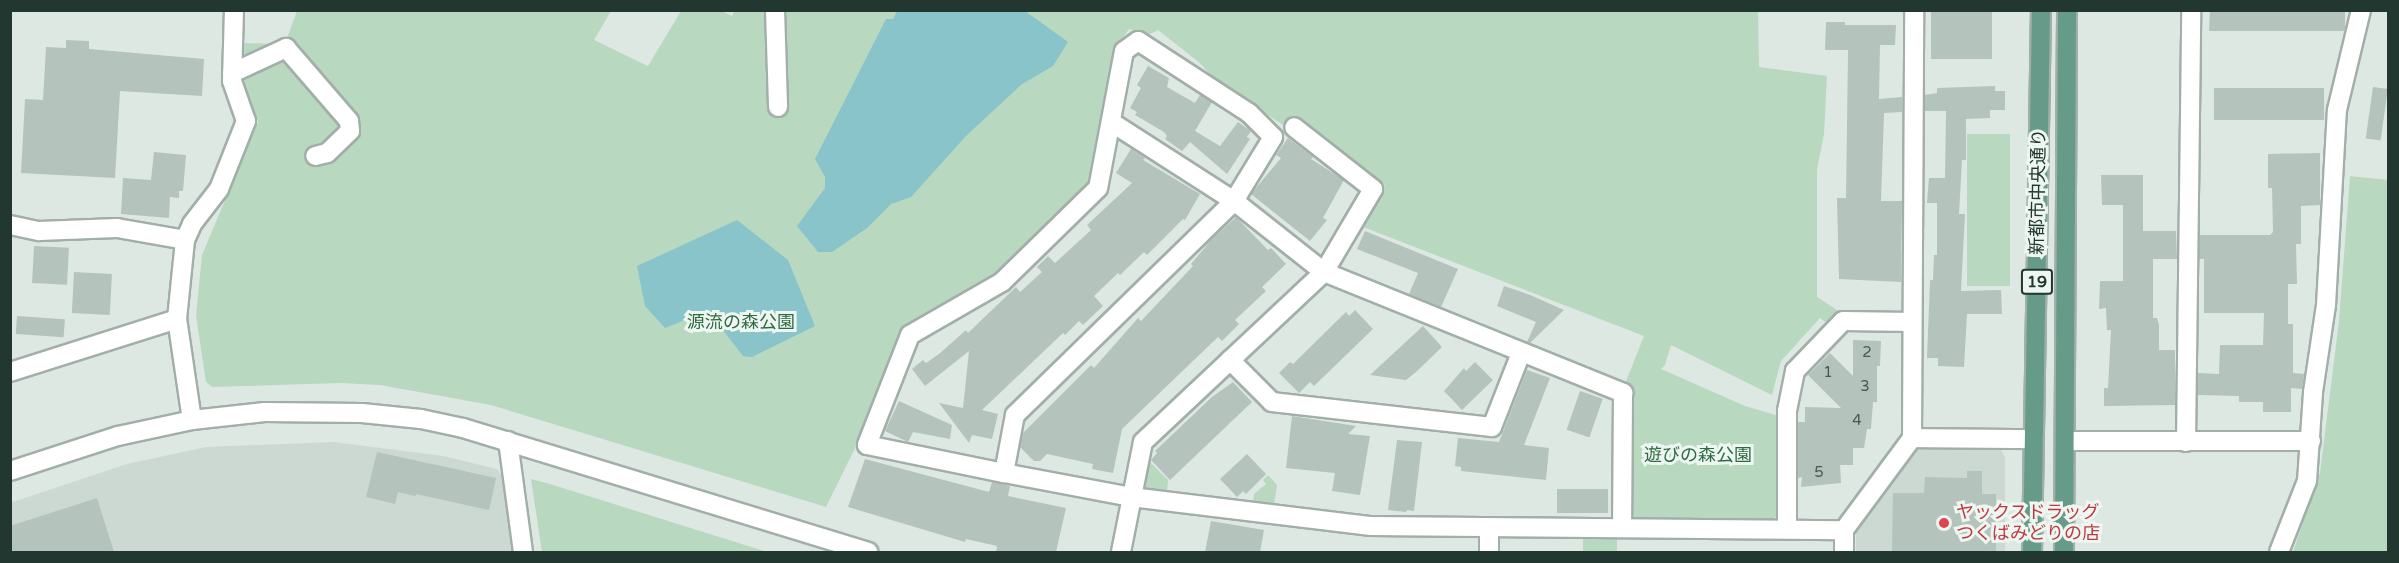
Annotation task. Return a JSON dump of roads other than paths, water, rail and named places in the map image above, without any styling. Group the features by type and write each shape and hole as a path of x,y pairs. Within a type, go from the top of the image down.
{"main road":[{"name":"新都市中央通り","path":"2032,552 2041,10"},
{"name":"新都市中央通り","path":"2064,552 2067,10"}],"street":[{"path":"192,420 177,320 185,240 192,224 219,189 246,121 232,81 234,10"},
{"path":"775,10 778,107"},
{"path":"1844,552 1844,530 1912,438 1914,10"},
{"path":"2186,442 2191,10"},
{"path":"2279,552 2307,481 2313,392 2326,305 2337,110 2361,10"},
{"path":"1004,473 1015,416 1234,201 1273,137 1249,113 1138,41 1124,51 1098,188 1002,282 910,335 867,445 1004,473 1131,497 1371,526 1489,529 1622,527 1844,530"},
{"path":"232,73 286,48 349,121 350,130 327,153 315,156"},
{"path":"1111,122 1234,201 1324,272 1623,393 1622,527"},
{"path":"1121,552 1143,442 1324,272 1372,189 1294,127"},
{"path":"10,225 39,231 117,228 185,240"},
{"path":"10,372 177,320"},
{"path":"1787,528 1787,411 1794,371 1844,321 1912,322"},
{"path":"1230,360 1272,402 1492,427 1521,353"},
{"path":"10,471 118,436 192,420 265,412 334,411 421,419 508,441 868,552"},
{"path":"1912,438 2034,439"},
{"path":"508,441 522,552"},
{"path":"2065,441 2311,441"},
{"path":"1489,529 1489,552"}],"water":[{"path":"897,11 1025,11 1068,42 1053,66 1022,84 966,136 911,197 891,204 867,228 832,252 818,252 797,226 825,188 825,177 815,159 886,19 893,19"},
{"path":"737,220 788,260 815,326 752,357 743,356 722,329 685,320 665,328 645,306 637,266"}],"place":[{"name":"ヤックスドラッグ つくばみどりの店","path":"1944,523"}],"park label":[{"name":"源流の森公園","path":"741,322"},
{"name":"遊びの森公園","path":"1698,455"}]}
